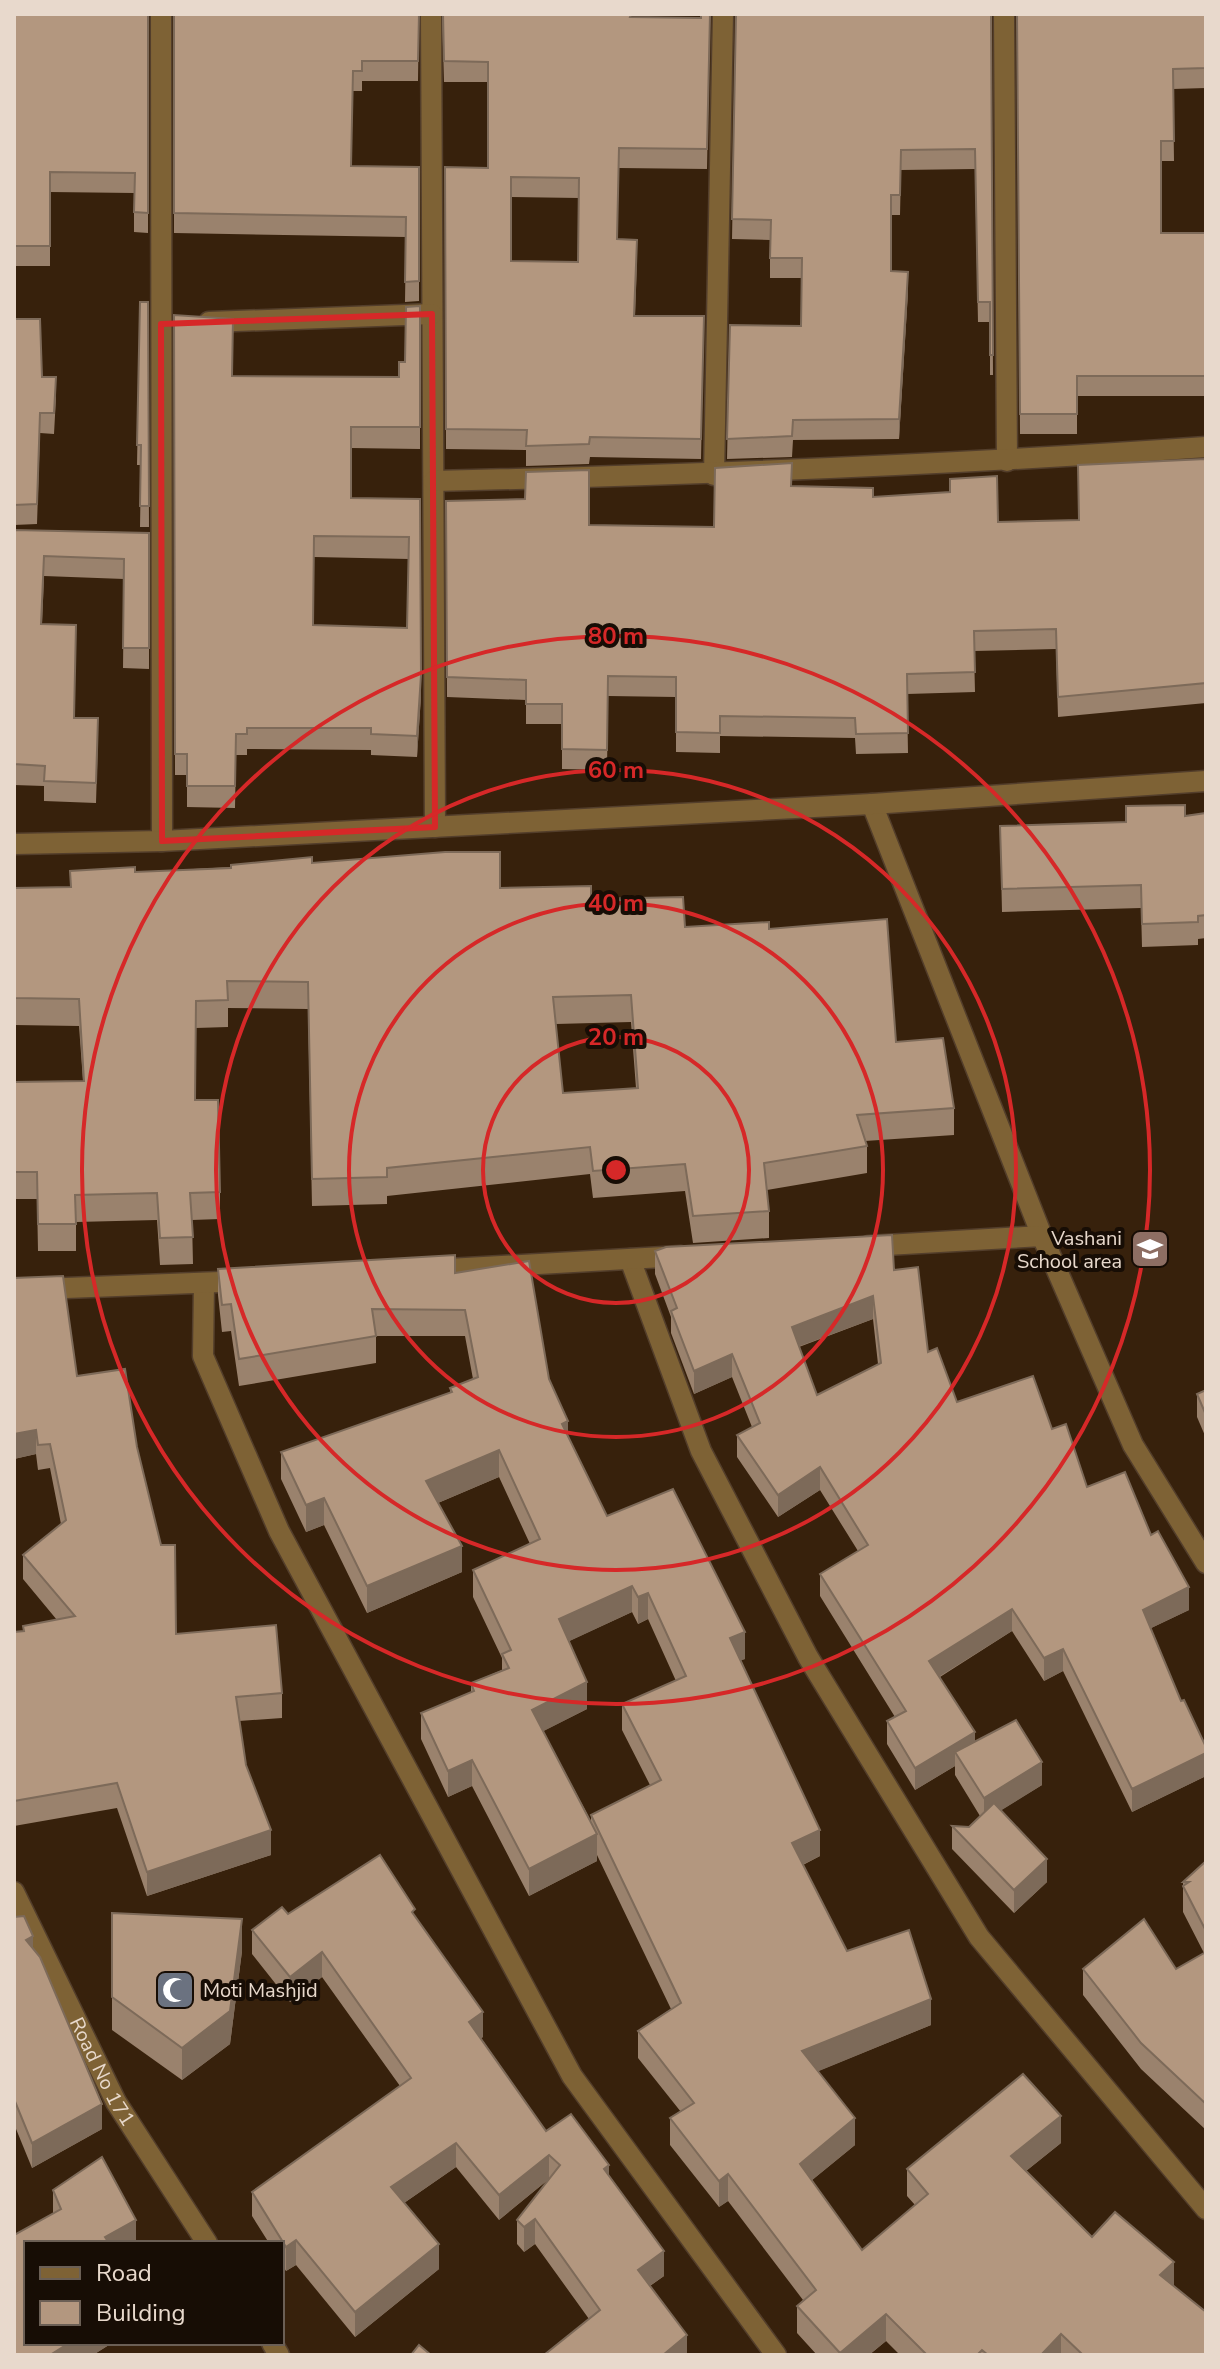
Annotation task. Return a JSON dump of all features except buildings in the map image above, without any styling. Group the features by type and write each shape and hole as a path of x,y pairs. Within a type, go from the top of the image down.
{"street":[{"path":"161,14 177,323 154,540 162,841"},
{"path":"431,14 435,827"},
{"path":"714,475 723,14"},
{"path":"1004,14 1007,461"},
{"path":"177,323 432,314"},
{"path":"434,481 714,475 1007,461 1206,447"},
{"path":"14,844 162,841 872,804 1206,781"},
{"path":"872,804 1042,1236 1133,1445 1206,1563"},
{"path":"852,1247 1042,1236"},
{"path":"409,1271 710,1255"},
{"path":"630,1259 701,1451 816,1671 979,1937 1206,2209"},
{"path":"14,1290 267,1280"},
{"path":"204,1283 203,1356 279,1531 572,2076 776,2355"},
{"name":"Road No 171","path":"14,1892 116,2102 206,2241"}],"highlighted area":[{"path":"432,314 435,827 162,841 161,324"}],"place":[{"name":"Vashani School area","path":"1150,1249"},
{"name":"Moti Mashjid","path":"175,1990"}]}
